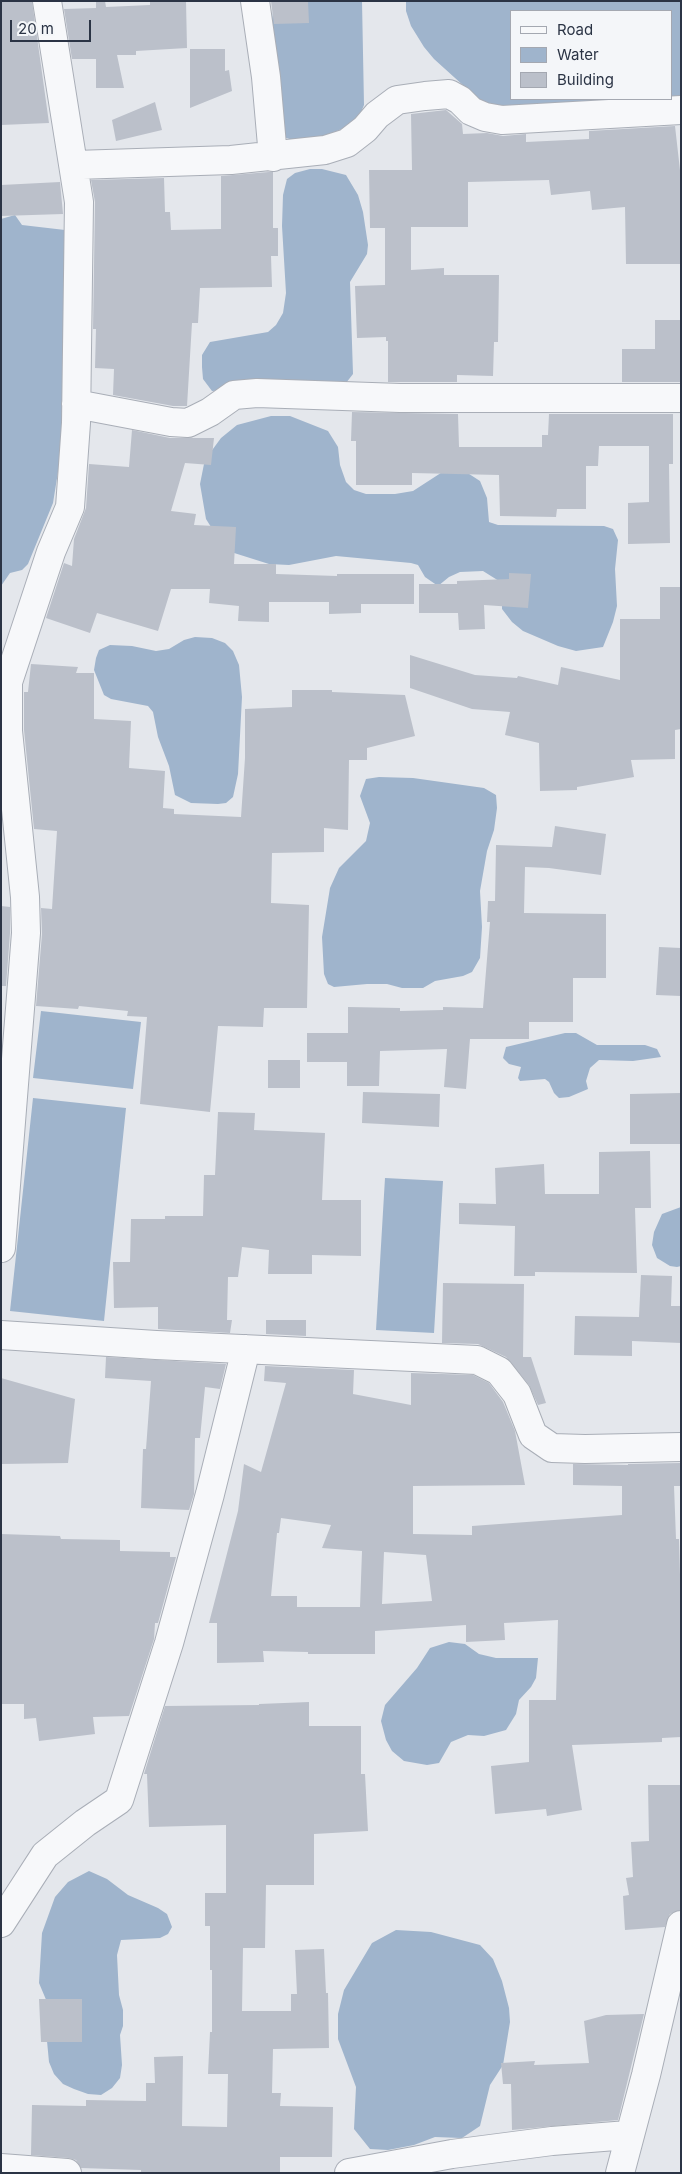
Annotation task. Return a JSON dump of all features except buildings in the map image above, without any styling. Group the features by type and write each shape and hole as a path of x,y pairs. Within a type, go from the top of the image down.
{"street":[{"path":"1,1248 26,933 25,897 8,731 5,681 51,552 70,507 74,477 79,202 75,165 61,98 47,1"},
{"path":"255,1 266,77 273,157"},
{"path":"75,165 150,164 273,157 325,150 348,143 365,129 377,115 398,100 425,96 449,94 460,100 471,111 485,117 502,120 681,110"},
{"path":"76,404 171,422 188,423 210,412 234,395 257,393 400,398 681,398"},
{"path":"1,1335 477,1360 499,1371 517,1394 533,1435 552,1448 681,1447"},
{"path":"1,1923 45,1855 85,1823 119,1800 169,1643 210,1494 246,1349"},
{"path":"620,2173 628,2135 646,2075 681,1925"},
{"path":"349,2173 461,2153 552,2141 628,2135"},
{"path":"1,2168 67,2173"}],"water":[{"path":"274,1 362,1 364,105 359,117 350,125 320,139 293,140 283,137 270,42"},
{"path":"406,1 681,1 681,102 559,108 486,106 434,59 411,26 406,11"},
{"path":"310,169 322,169 346,175 358,195 363,212 368,245 367,254 350,282 353,374 346,383 212,391 203,379 202,367 202,355 210,342 268,332 276,325 283,313 286,293 282,226 283,195 287,179 295,173"},
{"path":"15,215 22,225 65,230 62,447 53,503 28,564 22,570 10,573 1,586 1,219"},
{"path":"271,416 290,416 328,431 338,447 340,465 346,482 354,490 366,494 395,494 413,491 447,469 463,470 480,481 487,498 489,522 498,525 604,526 613,529 618,540 615,569 617,606 603,647 576,651 558,646 523,631 512,622 502,609 499,581 483,571 460,572 449,577 438,586 425,577 418,565 411,563 336,556 289,565 269,564 231,552 216,535 206,519 200,484 204,464 221,438 237,425"},
{"path":"195,637 212,638 225,643 233,651 239,665 242,697 238,774 233,797 226,803 191,803 175,795 169,766 158,737 153,712 148,706 111,699 104,695 94,670 99,650 110,645 132,646 156,651 169,649 184,640"},
{"path":"379,777 413,778 484,788 496,795 497,808 494,830 487,851 480,891 482,927 480,958 472,972 463,976 435,981 423,988 402,988 387,984 334,987 328,984 324,974 322,937 330,888 339,868 366,841 370,823 360,796 366,779"},
{"path":"41,1011 141,1022 133,1089 33,1078"},
{"path":"565,1033 576,1033 597,1045 645,1045 657,1049 661,1057 633,1061 599,1060 590,1068 586,1081 588,1089 569,1097 559,1098 545,1079 520,1081 518,1078 521,1067 509,1064 503,1058 506,1047"},
{"path":"33,1098 126,1108 104,1321 10,1311"},
{"path":"385,1178 443,1181 434,1333 376,1330"},
{"path":"681,1207 681,1266 677,1267 670,1266 657,1258 652,1245 654,1232 662,1214"},
{"path":"449,1642 465,1644 479,1654 496,1658 538,1658 536,1678 531,1687 519,1700 516,1714 506,1730 484,1736 468,1735 451,1742 439,1763 427,1765 404,1761 392,1751 386,1740 381,1721 385,1705 417,1668 430,1648"},
{"path":"89,1871 107,1879 128,1895 167,1914 172,1927 168,1934 160,1938 121,1940 117,1955 119,1995 123,2010 123,2026 120,2035 122,2065 120,2078 112,2088 101,2095 88,2094 74,2089 63,2084 54,2074 49,2062 47,2002 39,1983 42,1933 55,1897 68,1882"},
{"path":"396,1930 431,1932 480,1945 493,1959 502,1981 509,2008 510,2022 503,2065 490,2085 480,2126 462,2138 435,2137 414,2145 388,2150 370,2149 354,2129 356,2087 338,2039 338,2014 344,1990 372,1943"}]}
